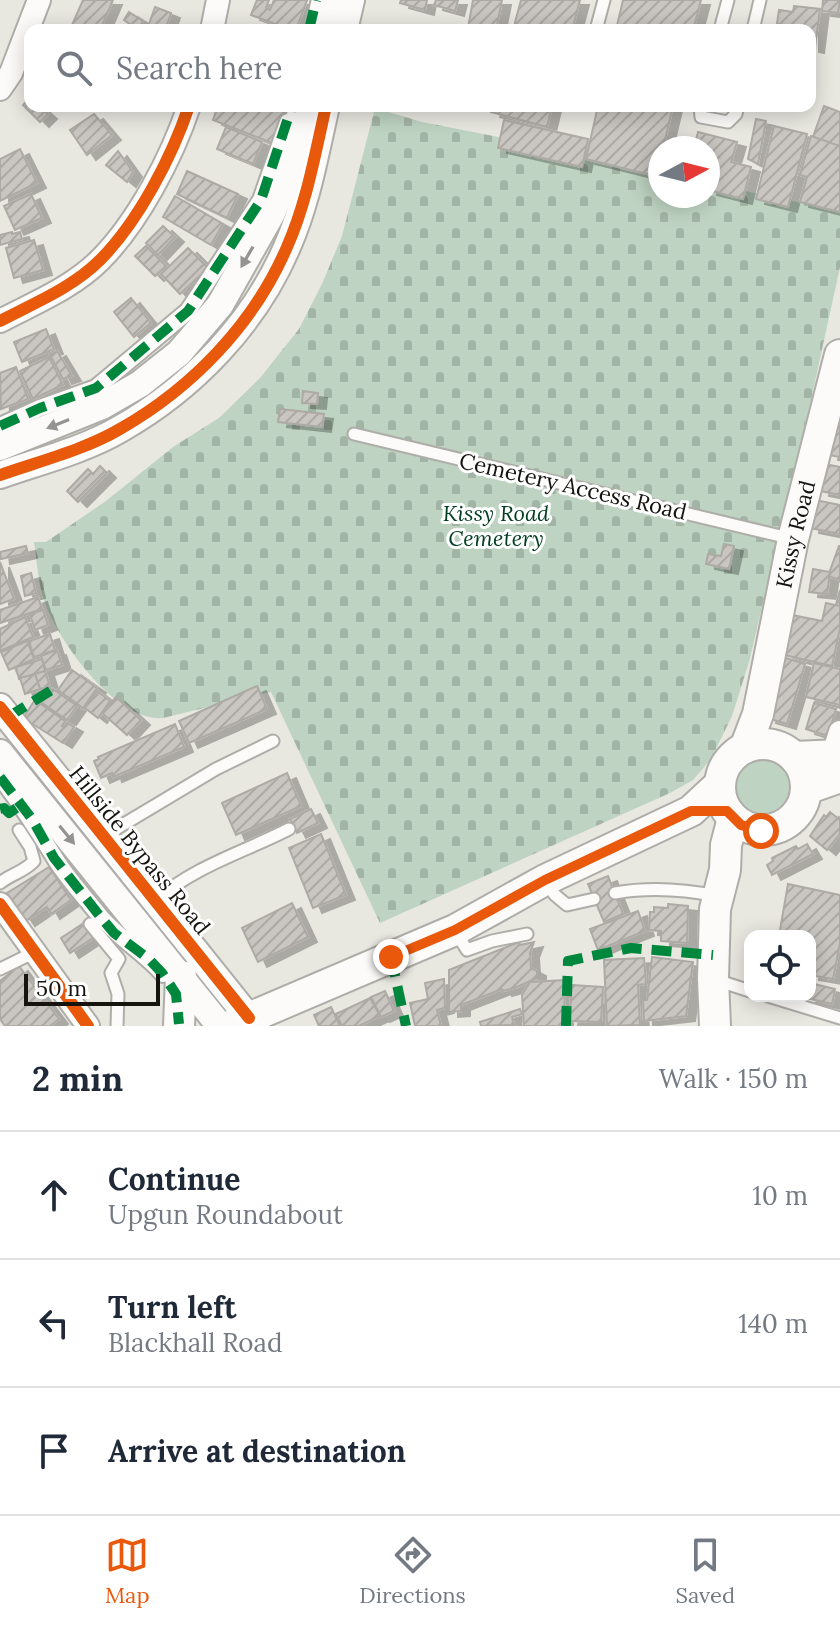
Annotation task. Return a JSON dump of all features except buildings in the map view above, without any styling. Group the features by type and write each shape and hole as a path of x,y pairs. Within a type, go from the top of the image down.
{"main road":[{"name":"Kissy Road","path":"770,750 758,714 793,539 838,373"},
{"path":"715,1026 713,979 726,845 727,762 770,750 838,755"},
{"path":"726,804 741,825 761,831 788,823 801,808 806,789 803,772 770,750"},
{"path":"806,789 838,755"},
{"path":"240,1022 455,930 545,880 691,811 726,804"},
{"path":"721,883 761,831"},
{"path":"179,1025 181,976"}],"street":[{"path":"30,24 39,0"},
{"path":"213,24 218,0"},
{"path":"310,24 316,0"},
{"path":"319,24 325,0"},
{"path":"345,24 351,0"},
{"path":"0,89 11,73 24,39"},
{"path":"0,321 65,288 100,260 132,220 167,159 187,112"},
{"path":"0,426 96,388 188,311 261,200 290,112"},
{"path":"0,447 102,406 140,384 179,353 220,305 272,213 288,173 301,112"},
{"path":"0,475 118,430 153,408 215,357 265,288 287,249 306,193 325,112"},
{"name":"Hillside Bypass Road","path":"0,707 156,900 240,1022"},
{"path":"0,753 220,1026"},
{"path":"0,777 32,819 54,858 99,915 114,933 149,959 162,973 176,994 179,1025"},
{"path":"0,904 88,1026"}],"lane":[{"path":"598,24 604,0"},
{"path":"722,24 728,0"},
{"path":"754,24 760,0"},
{"path":"701,112 701,117 728,122 736,112"},
{"name":"Cemetery Access Road","path":"354,434 793,539"},
{"path":"104,836 216,769 273,741"},
{"path":"156,900 174,884 215,862 289,829"},
{"path":"0,883 26,870 34,861 30,847 19,830"},
{"path":"545,880 555,895 567,905 594,899"},
{"path":"615,893 651,888 683,889 721,883"},
{"path":"90,924 119,959 111,973 118,994 117,1026"},
{"path":"455,930 467,950 527,934"},
{"path":"0,969 35,952"},
{"path":"713,979 744,989"},
{"path":"788,1002 840,1018"}],"green space":[{"name":"Kissy Road Cemetery","path":"374,112 388,112 422,122 612,159 648,169 648,208 720,208 720,186 840,211 840,267 811,400 749,662 732,716 711,759 693,780 670,793 380,923 271,692 163,718 145,716 127,707 92,677 52,619 41,588 34,542 46,542 106,501 173,447 219,418 260,378 299,329 342,236"},
{"path":"762,755 780,761 788,769 794,787 788,805 780,813 762,819 744,813 736,805 730,787 736,769 744,761"}],"marked path":[{"path":"310,24 316,0"},
{"path":"0,426 96,388 188,311 261,200 290,112"},
{"path":"8,717 58,686"},
{"path":"0,777 32,819 54,858 99,915 114,933 149,959 162,973 176,994 179,1024"},
{"path":"0,809 4,808 9,813 21,805"},
{"path":"566,1026 568,961 631,948 713,955"},
{"path":"391,957 406,1026"}],"cycle path":[{"path":"0,321 77,279 114,245 152,188 187,112"},
{"path":"0,475 77,449 120,429 172,394 218,352 257,302 287,247 305,195 325,112"},
{"path":"0,707 249,1018"},
{"path":"0,904 88,1026"}],"route":[{"path":"391,957 455,930 545,880 691,811 727,811 741,825 761,831"}]}
